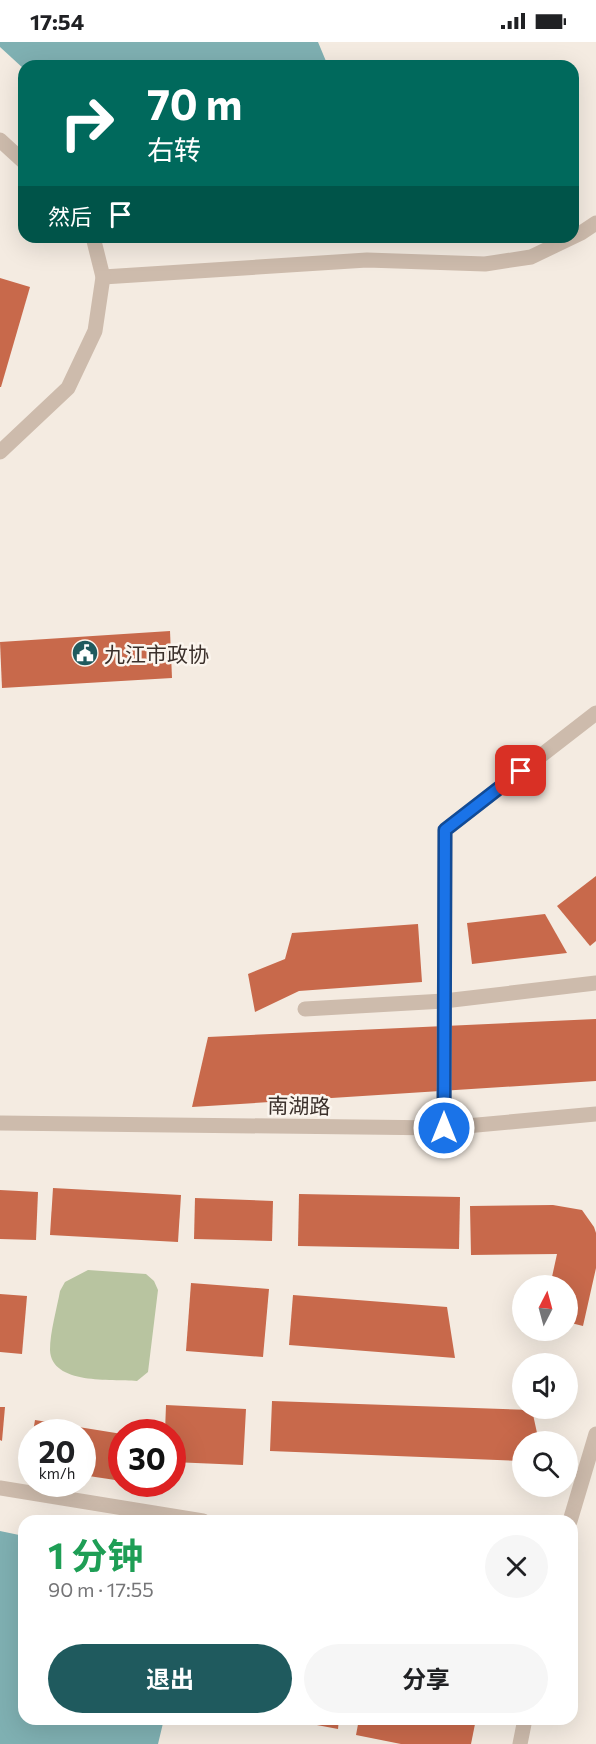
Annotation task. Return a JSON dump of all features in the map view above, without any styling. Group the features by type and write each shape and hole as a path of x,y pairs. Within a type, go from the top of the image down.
{"street":[{"path":"0,140 18,156"},
{"path":"579,234 596,223"},
{"path":"0,452 68,388 95,331 104,277 95,243"},
{"path":"104,277 368,260 485,264 531,257 560,243"},
{"path":"444,1128 445,830 596,713"},
{"path":"305,1009 444,1000 596,983"},
{"name":"南湖路","path":"0,1123 444,1128 596,1114"},
{"path":"572,1515 596,1434"},
{"path":"0,1488 166,1515"},
{"path":"520,1744 524,1725"}],"green space":[{"path":"88,1270 146,1274 154,1281 158,1290 148,1372 137,1381 99,1380 71,1375 60,1369 53,1361 50,1343 60,1291 65,1282"}],"water":[{"path":"0,42 318,42 326,60 18,60 18,64 0,47"},
{"path":"0,1531 18,1535 18,1725 163,1725 158,1744 0,1744"}],"building":[{"path":"0,278 30,287 1,387 0,387"},
{"name":"九江市政协","path":"170,631 172,678 2,688 0,642"},
{"path":"596,876 596,941 590,946 557,906"},
{"path":"545,914 567,953 472,964 467,923"},
{"path":"418,924 422,982 299,991 255,1012 248,974 285,959 292,933"},
{"path":"596,1019 596,1081 192,1107 208,1037"},
{"path":"53,1188 181,1195 178,1242 50,1235"},
{"path":"0,1190 38,1192 36,1240 0,1239"},
{"path":"299,1194 460,1197 459,1249 298,1246"},
{"path":"195,1198 273,1201 272,1241 194,1239"},
{"path":"553,1205 582,1210 596,1233 596,1268 583,1326 578,1325 578,1275 552,1275 557,1254 471,1255 470,1206"},
{"path":"191,1283 269,1289 263,1357 186,1351"},
{"path":"0,1294 27,1296 22,1354 0,1352"},
{"path":"293,1295 447,1307 455,1358 289,1345"},
{"path":"272,1401 512,1409 512,1419 534,1419 537,1431 512,1431 512,1461 270,1451"},
{"path":"166,1405 246,1409 243,1465 186,1463 186,1419 165,1419"},
{"path":"0,1407 5,1407 2,1441 0,1440"},
{"path":"96,1430 108,1432 108,1479 96,1477"},
{"path":"317,1725 338,1725 338,1729"},
{"path":"358,1725 475,1725 471,1744 401,1744 356,1735"}],"place":[{"name":"九江市政协","path":"85,653"}],"route":[{"path":"444,1128 445,830 521,771"}]}
